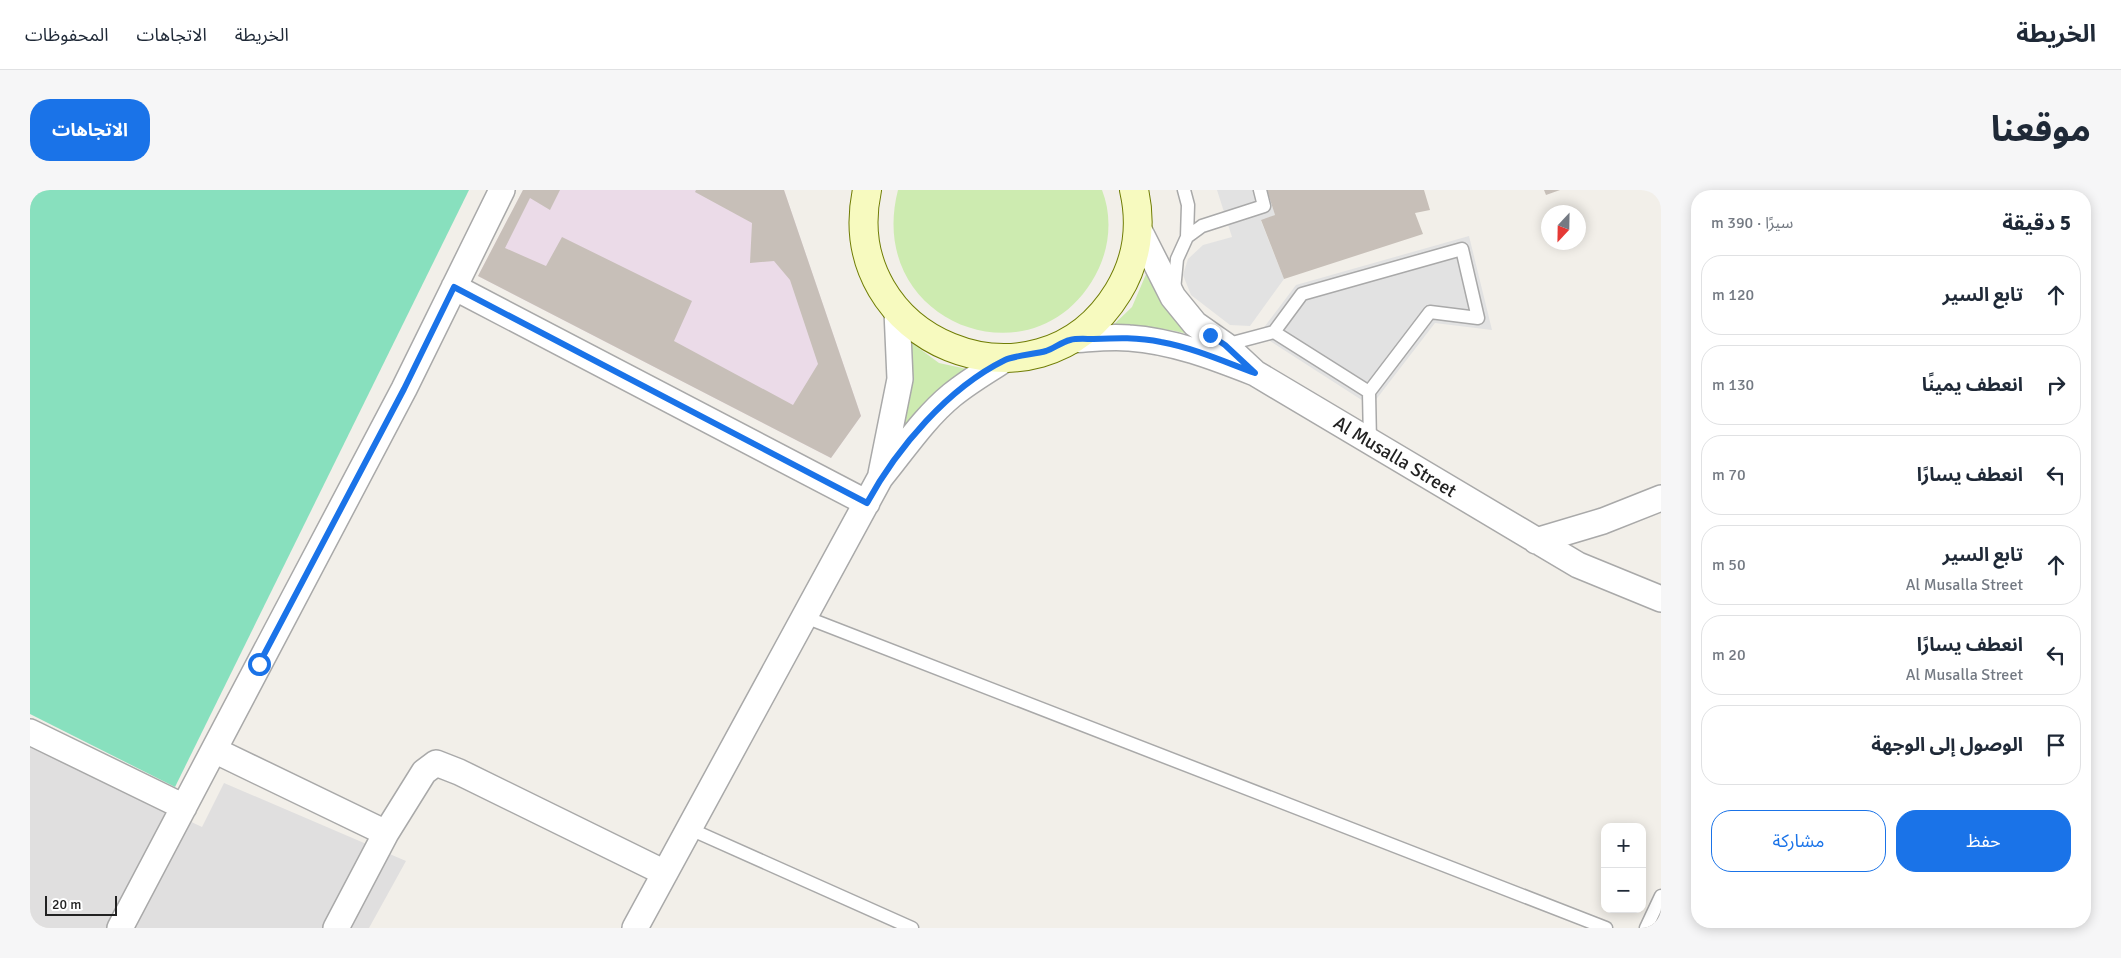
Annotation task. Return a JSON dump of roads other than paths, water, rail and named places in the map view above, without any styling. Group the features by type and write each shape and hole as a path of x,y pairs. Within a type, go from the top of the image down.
{"street":[{"path":"120,928 404,389 502,190"},
{"path":"861,194 864,241 869,260 885,296 897,311 914,328 935,342 958,352 982,357 1007,358 1036,354 1071,340 1093,324 1111,304 1134,254 1138,228 1137,204 1134,190"},
{"name":"Al Musalla Street","path":"1138,228 1173,298 1195,324 1225,345 1255,373"},
{"path":"454,287 867,503"},
{"path":"880,478 900,379 897,311"},
{"name":"Al Musalla Street","path":"1071,340 1127,338 1162,342 1206,354 1255,373 1536,541 1578,564 1661,599"},
{"path":"635,928 880,478 923,424 951,396 1007,358"},
{"path":"1536,541 1603,521 1661,498"},
{"path":"30,732 184,807"},
{"path":"214,750 386,833"},
{"path":"336,928 386,833 424,772 436,763 459,772 665,873"}],"lane":[{"path":"1173,298 1177,259 1187,237 1188,205 1184,190"},
{"path":"1187,237 1202,226 1264,206 1260,190"},
{"path":"1225,345 1274,332 1302,294 1462,249 1478,318 1430,312 1369,392 1370,442"},
{"path":"1274,332 1369,392"},
{"path":"805,617 1606,928"},
{"path":"690,829 912,928"},
{"path":"1646,928 1661,896"},
{"path":"883,915 886,928"}]}
